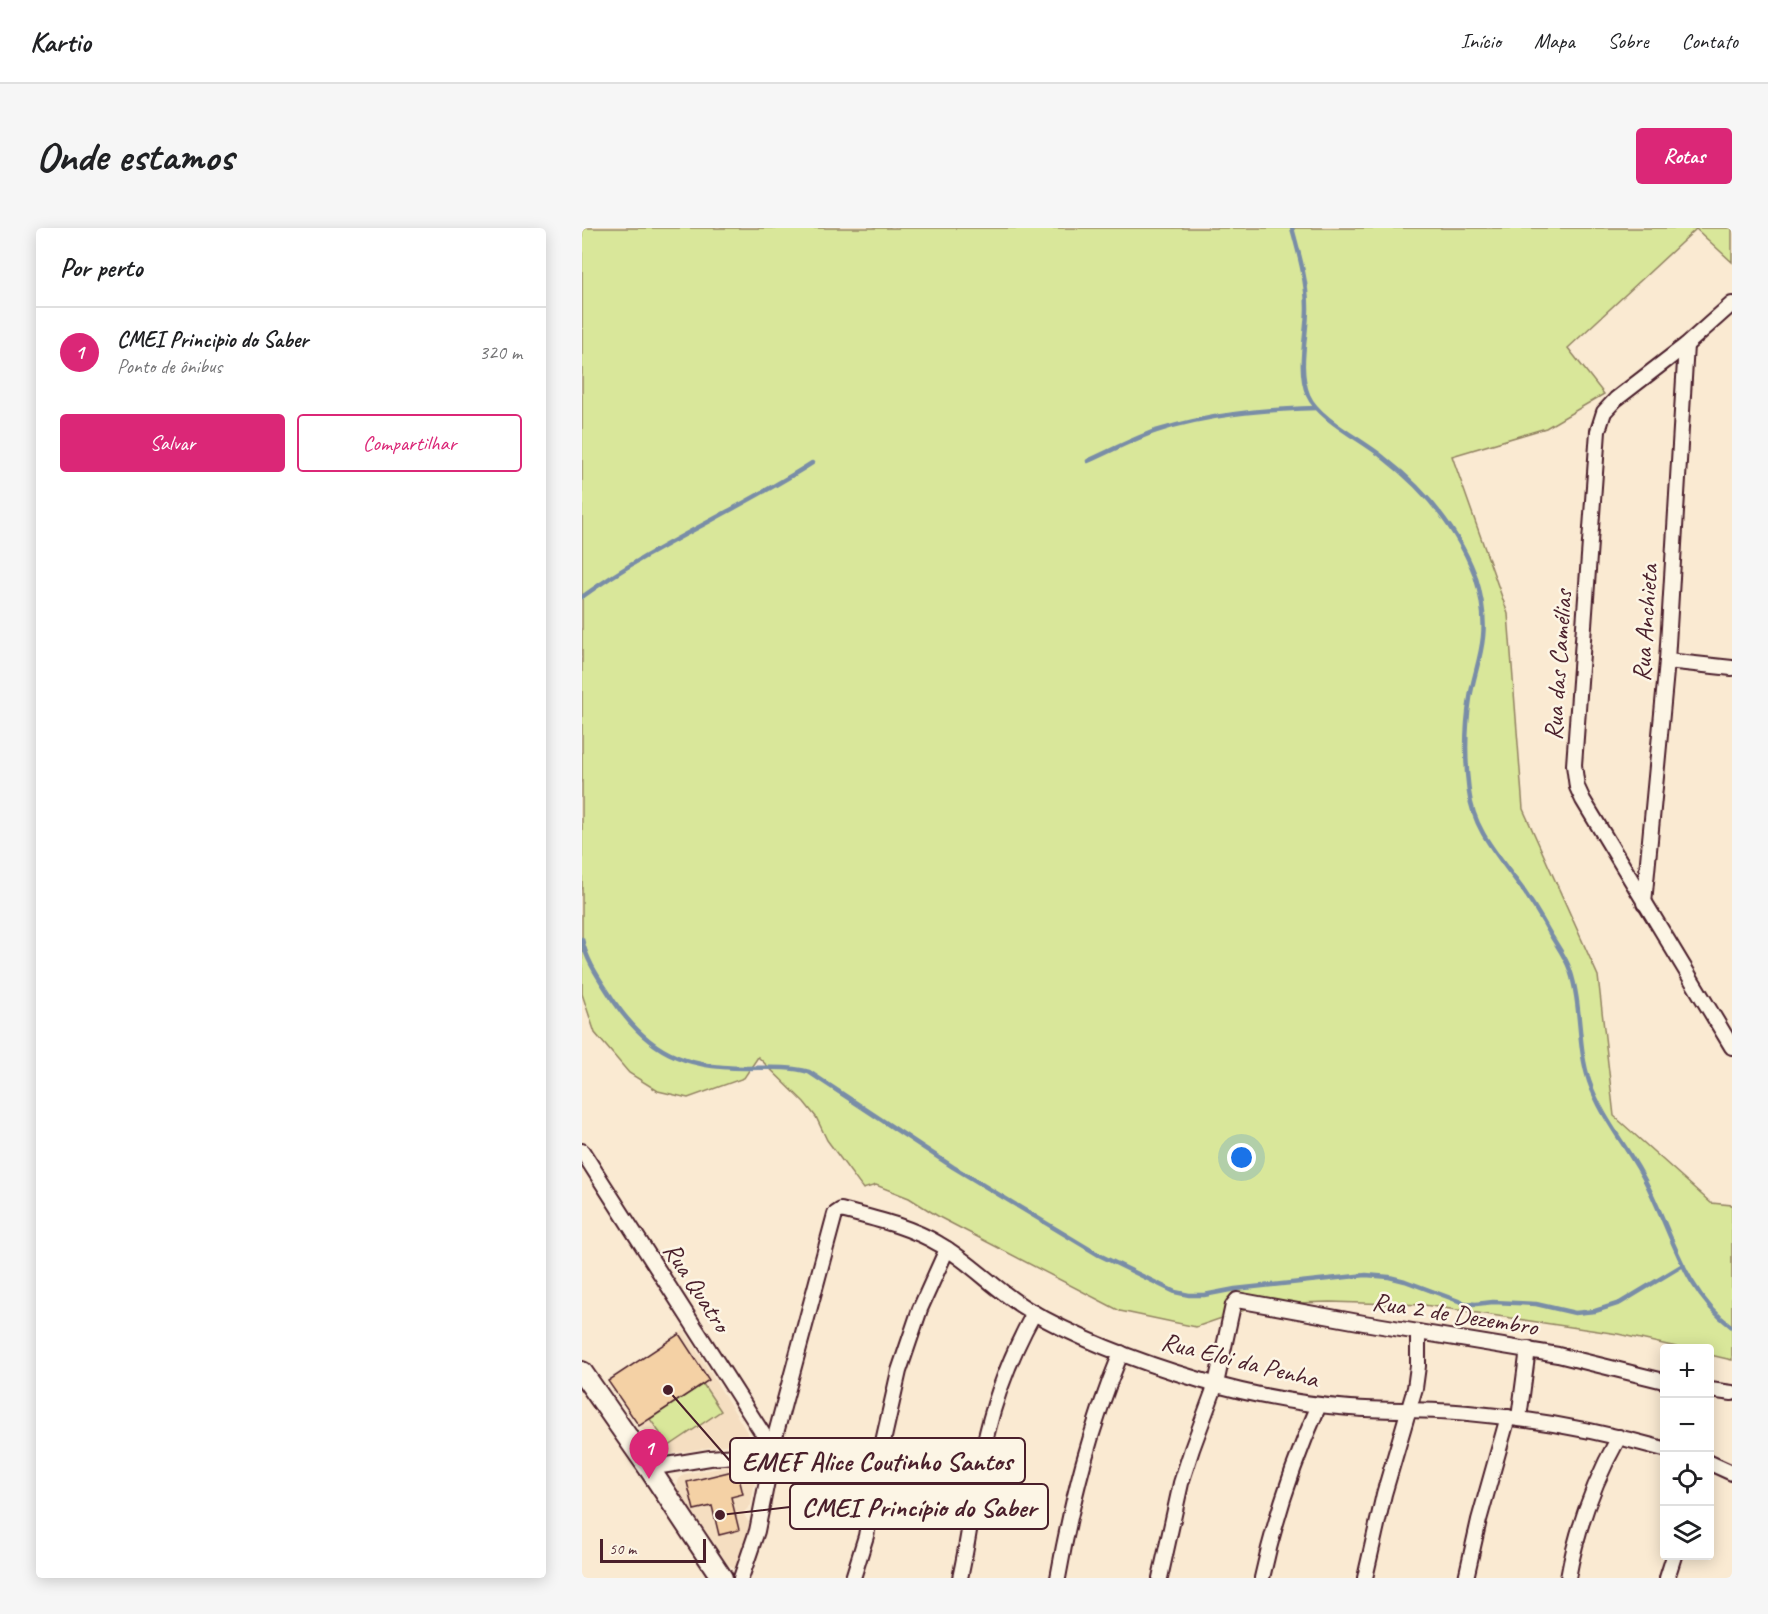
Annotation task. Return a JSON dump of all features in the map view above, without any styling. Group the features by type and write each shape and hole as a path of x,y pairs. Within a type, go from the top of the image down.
{"street":[{"name":"Rua das Camélias","path":"1732,304 1686,345 1616,399 1604,412 1598,431 1574,765 1583,800 1732,1047"},
{"name":"Rua Anchieta","path":"1644,903 1667,661 1686,345"},
{"path":"1667,661 1732,669"},
{"name":"Rua Quatro","path":"582,1151 771,1453"},
{"name":"Rua Eloi da Penha","path":"771,1453 835,1214 841,1210 912,1230 947,1248 1012,1300 1034,1313 1067,1330 1166,1370 1261,1395 1318,1405 1455,1412 1513,1418 1619,1437 1660,1448"},
{"path":"854,1578 866,1536 882,1446 900,1371 920,1309 947,1248"},
{"name":"Rua 2 de Dezembro","path":"1216,1384 1233,1305 1237,1300 1528,1349 1660,1380"},
{"path":"960,1578 981,1461 992,1415 1009,1365 1034,1313"},
{"path":"1365,1578 1384,1494 1409,1410 1416,1377 1418,1332"},
{"path":"1466,1578 1479,1520 1513,1418 1528,1349"},
{"path":"1058,1578 1068,1521 1088,1445 1121,1353"},
{"path":"582,1372 722,1578"},
{"path":"1160,1578 1181,1483 1216,1384"},
{"path":"1714,1391 1732,1393"},
{"path":"1262,1578 1285,1491 1318,1405"},
{"path":"1568,1578 1578,1531 1586,1507 1598,1477 1619,1437"},
{"path":"649,1468 720,1457 771,1453 757,1531 741,1578"},
{"path":"1714,1466 1732,1473"},
{"path":"1667,1578 1673,1560"}],"shaded area":[{"path":"684,1330 750,1437 747,1441 664,1455 658,1452 608,1381"},
{"path":"738,1465 750,1469 755,1476 755,1481 751,1505 743,1513 749,1523 740,1567 734,1568 728,1564 677,1486 679,1479 685,1474"}],"green space":[{"path":"584,228 1732,228 1732,262 1696,229 1568,348 1604,394 1546,428 1452,456 1508,614 1523,809 1598,976 1614,1116 1711,1203 1732,1205 1732,1360 1714,1356 1714,1344 1663,1344 1618,1334 1424,1305 1330,1302 1262,1304 1196,1327 1120,1311 941,1218 909,1198 876,1185 863,1189 827,1140 816,1117 758,1057 744,1078 688,1098 658,1091 629,1073 595,1033 582,994 582,233"},
{"path":"703,1384 721,1411 669,1446 650,1419"}],"building":[{"path":"679,1334 709,1380 639,1426 608,1381"},
{"path":"737,1470 743,1494 731,1497 739,1530 719,1535 712,1506 694,1510 687,1482"}],"waterway":[{"path":"1292,228 1307,298 1303,374 1308,395 1321,413 1384,458 1426,496 1459,541 1475,575 1482,606 1483,637 1470,698 1466,745 1469,792 1475,817 1493,849 1530,900 1568,966 1574,983 1585,1067 1599,1105 1641,1173 1679,1256 1700,1295 1732,1327"},
{"path":"1088,461 1147,434 1176,425 1255,412 1316,408"},
{"path":"582,597 609,578 667,544 755,497 812,463"},
{"path":"582,939 594,971 626,1018 640,1033 669,1053 704,1065 785,1068 809,1072 953,1167 1099,1255 1175,1292 1204,1295 1235,1289 1366,1275 1405,1281 1464,1303 1536,1304 1575,1313 1595,1311 1620,1303 1683,1265"}],"place":[{"name":"EMEF Alice Coutinho Santos","path":"668,1390"},
{"name":"CMEI Principio do Saber","path":"649,1479"},
{"name":"CMEI Princípio do Saber","path":"720,1515"}]}
